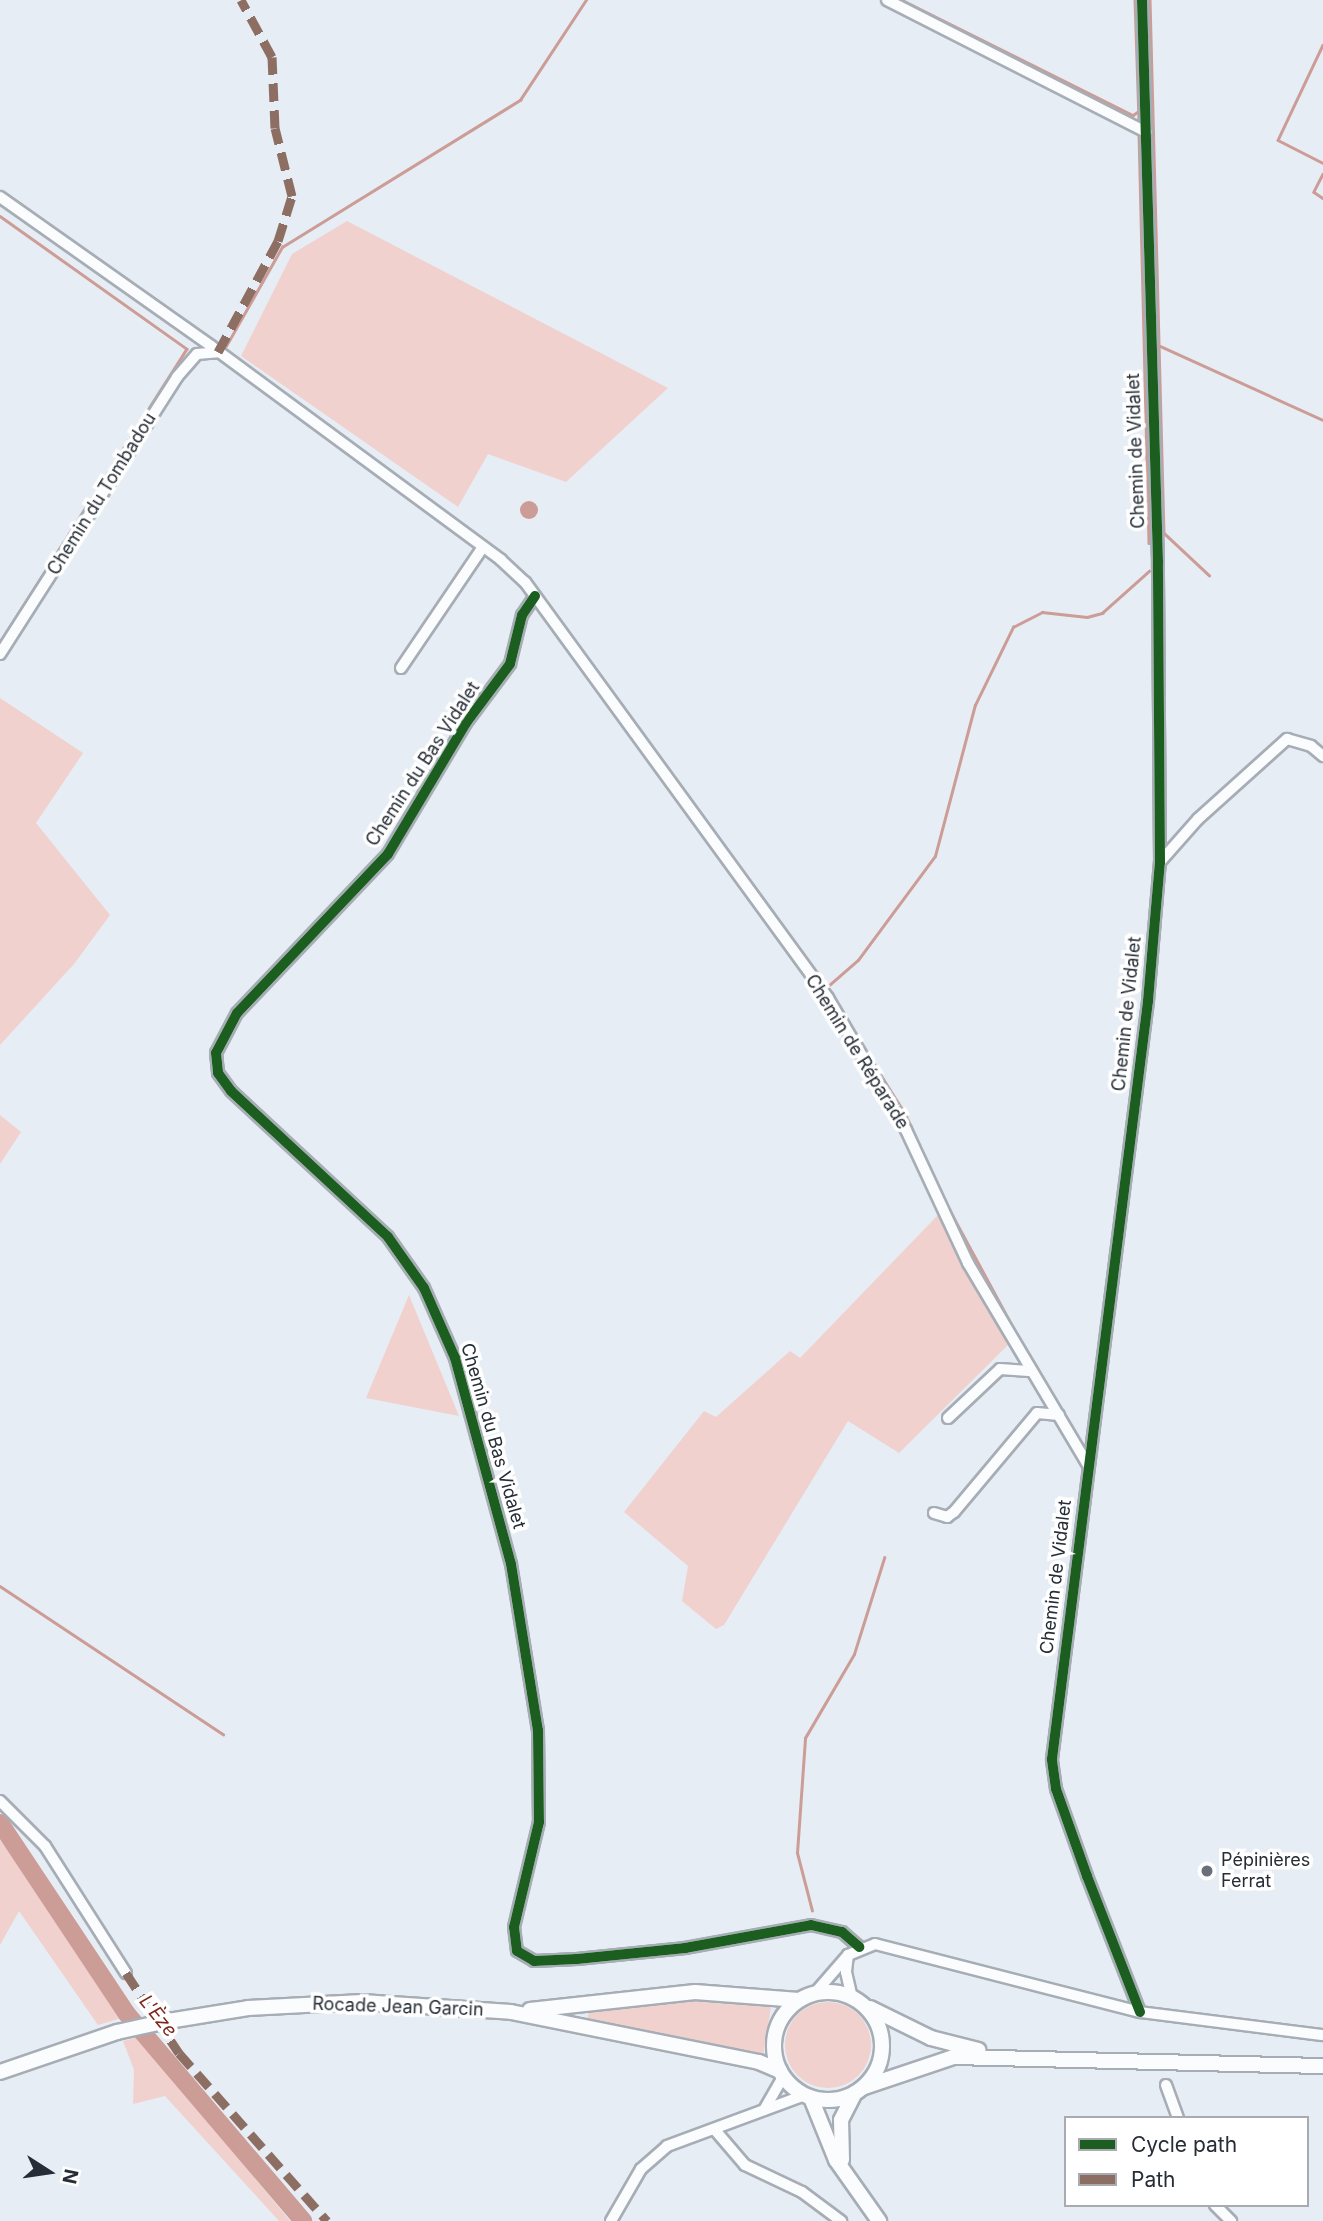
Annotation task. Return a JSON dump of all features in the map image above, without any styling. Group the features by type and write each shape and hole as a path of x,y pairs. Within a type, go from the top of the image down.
{"main road":[{"name":"Rocade Jean Garcin","path":"511,2012 682,1992 799,2000"},
{"path":"879,2221 844,2172 808,2097 781,2074 774,2040 783,2017 799,2000 815,1993 858,2001 931,2038 1007,2055"},
{"path":"844,2172 841,2120 882,2055 876,2020 858,2001"},
{"name":"Rocade Jean Garcin","path":"0,2072 79,2044 162,2022 248,2008 362,2002 511,2012 737,2057 781,2074"},
{"path":"808,2097 834,2101 923,2063 1007,2055 1323,2066"}],"street":[{"path":"887,0 1146,132"},
{"name":"Chemin de Vidalet","path":"1140,2012 1053,1777 1055,1718 1148,1001 1160,862 1142,0"},
{"name":"Chemin de Réparade","path":"0,197 218,352 483,547 535,596 828,998 906,1130 968,1264 1088,1465"},
{"name":"Chemin du Tombadou","path":"0,654 177,377 197,354 218,352"},
{"path":"401,668 483,547"},
{"name":"Chemin du Bas Vidalet","path":"535,596 522,615 510,664 466,723 388,855 237,1013 216,1053 218,1073 231,1091 388,1237 424,1288 455,1358 511,1563 538,1730 539,1822 514,1927 517,1951 534,1961 578,1959 685,1948 811,1925 842,1932 859,1947"},
{"path":"1160,862 1198,819 1287,739 1311,746 1323,756"},
{"path":"948,1418 1000,1369 1032,1371"},
{"path":"934,1513 947,1517 954,1512 1037,1413 1059,1415"},
{"path":"0,1801 45,1846 126,1973"},
{"path":"815,1993 848,1955 859,1947 891,1947 1140,2012 1323,2035"},
{"path":"848,1955 846,1972 858,2001"},
{"path":"762,2113 781,2074"},
{"path":"1166,2085 1177,2116"},
{"path":"611,2221 641,2169 667,2146 808,2097"},
{"path":"715,2130 745,2165 802,2192 841,2221"},
{"path":"1217,2207 1231,2221"}],"shaded area":[{"path":"347,221 668,388 566,482 488,454 458,507 241,356 292,254"},
{"path":"529,501 535,504 538,510 535,516 529,519 523,516 520,510 523,504"},
{"path":"0,698 83,753 36,823 110,915 74,964 0,1045"},
{"path":"0,1115 21,1132 0,1164"},
{"path":"938,1215 1008,1345 899,1453 848,1421 724,1625 716,1629 682,1601 688,1566 624,1512 704,1411 716,1417 790,1351 800,1358"},
{"path":"409,1295 459,1416 366,1398"},
{"path":"0,1840 61,1921 125,2017 98,2025 19,1911 0,1945"},
{"path":"691,1999 771,2007 763,2057 587,2019 589,2011 598,2009"},
{"path":"820,2002 836,2002 859,2014 868,2028 871,2045 868,2062 859,2076 836,2088 820,2088 804,2081 792,2069 785,2053 785,2037 792,2021 804,2009"},
{"path":"140,2037 290,2221 279,2221 165,2096 133,2104 134,2070 123,2041"}],"waterway":[{"path":"226,346 282,247 520,100 586,0"},
{"path":"902,0 1133,115 1140,110"},
{"path":"1135,0 1139,123"},
{"path":"1150,0 1164,533 1209,575"},
{"path":"1323,45 1278,140 1323,163"},
{"path":"1139,133 1149,543"},
{"path":"1323,174 1314,192 1323,198"},
{"path":"0,216 187,349 0,642"},
{"path":"1160,346 1323,420"},
{"path":"666,766 827,987 858,960 935,856 975,705 1013,627 1042,612 1087,617 1102,613 1149,571"},
{"path":"858,1039 906,1115 926,1161"},
{"path":"947,1205 1014,1329"},
{"path":"812,1911 797,1853 805,1738 854,1654 884,1558"},
{"path":"0,1586 223,1734"},
{"name":"L'Èze","path":"0,1823 127,2014 303,2221"}],"marked path":[{"path":"218,352 278,241 292,196 275,128 272,57 241,0"},
{"path":"126,1973 179,2053 327,2221"}],"cycle path":[{"path":"1140,2012 1056,1789 1052,1759 1148,1001 1160,862 1158,562 1142,0"},
{"path":"535,596 522,615 510,664 466,723 388,854 237,1013 216,1053 218,1073 231,1091 388,1237 424,1288 455,1358 511,1564 538,1730 539,1822 514,1927 517,1951 534,1961 577,1959 685,1948 811,1925 842,1932 859,1947"}],"place":[{"name":"Pépinières Ferrat","path":"1207,1871"}]}
